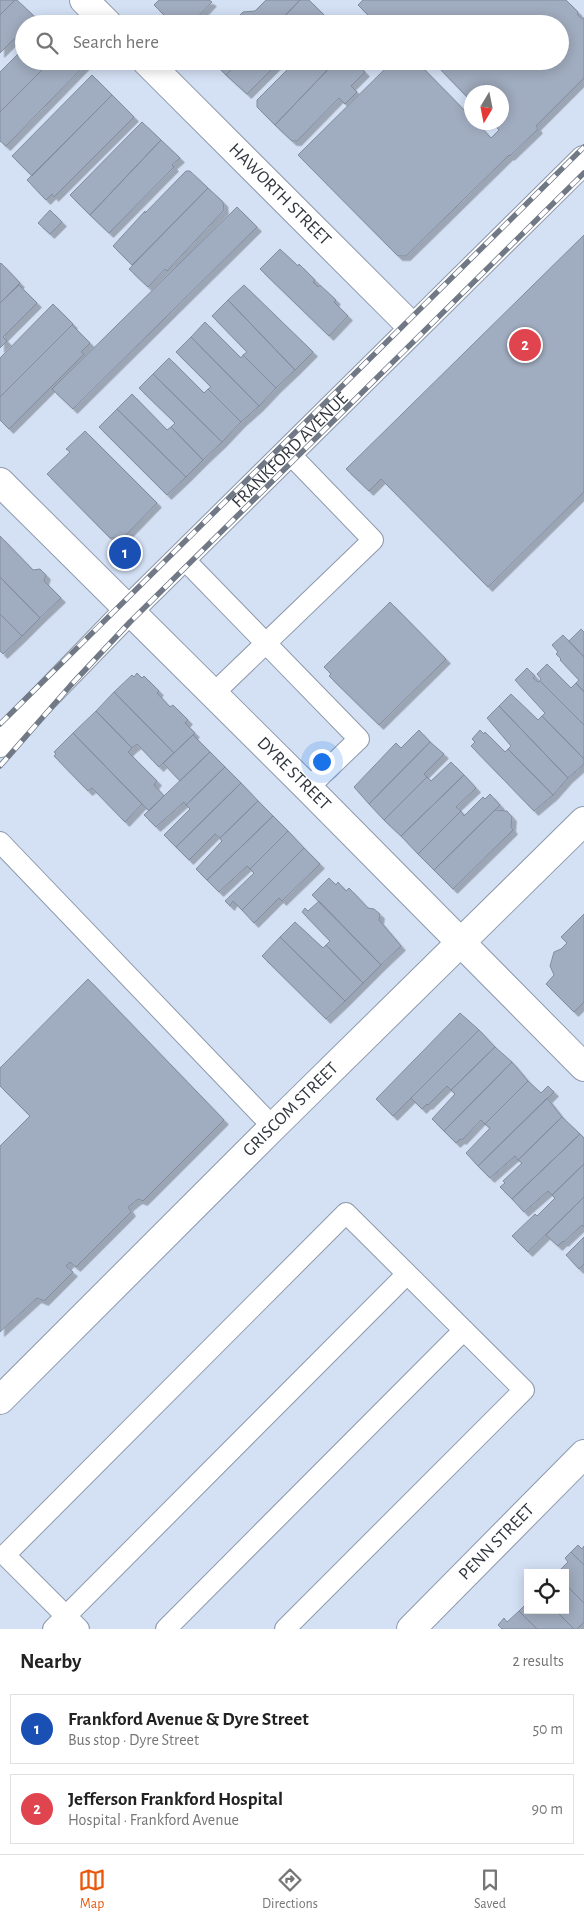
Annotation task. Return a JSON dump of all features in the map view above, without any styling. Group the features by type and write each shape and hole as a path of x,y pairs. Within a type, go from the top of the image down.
{"street":[{"path":"84,0 99,15"},
{"name":"HAWORTH STREET","path":"155,70 413,328"},
{"name":"FRANKFORD AVENUE","path":"0,743 182,557 584,160"},
{"name":"DYRE STREET","path":"0,482 308,788 584,1067"},
{"name":"GRISCOM STREET","path":"0,1400 273,1127 584,821"},
{"name":"PENN STREET","path":"411,1629 584,1454"}],"lane":[{"path":"213,694 373,540 288,452"},
{"path":"182,557 359,739 308,788"},
{"path":"0,842 273,1127"},
{"path":"285,1629 524,1390 464,1330 346,1214 4,1555 66,1625 407,1274"},
{"path":"166,1629 464,1330"}],"building":[{"path":"0,0 15,0 0,15"},
{"path":"17,0 33,15 15,15 15,38 0,53 0,15"},
{"path":"159,0 209,0 212,2 200,15 164,15 154,5"},
{"path":"266,0 300,0 286,15 240,15 243,12 255,11"},
{"path":"300,0 309,0 324,15 286,15"},
{"path":"363,0 566,0 578,12 577,14 581,18 584,18 584,78 536,126 538,129 406,256 398,256 298,155 384,70 425,70 464,110 464,130 484,130 491,138 499,130 509,130 509,85 464,85 464,94 441,70 569,70 569,15 368,15 358,5"},
{"path":"15,57 15,70 42,70 0,112 0,72"},
{"path":"42,70 80,70 6,146 0,141 0,112"},
{"path":"221,70 231,70 226,75"},
{"path":"231,70 271,70 247,94 226,75"},
{"path":"287,70 327,70 275,125 257,107 257,100"},
{"path":"327,70 363,70 365,72 351,86 357,92 345,104 339,98 297,141 292,141 275,125"},
{"path":"92,75 112,95 32,176 12,156"},
{"path":"112,95 134,117 54,197 52,194 46,200 27,180"},
{"path":"142,122 161,140 90,215 70,195"},
{"path":"161,140 180,158 172,165 174,167 109,233 90,215"},
{"path":"186,171 190,171 208,188 132,265 113,246"},
{"path":"208,188 223,202 224,210 167,271 165,269 148,287 129,269"},
{"path":"237,207 257,227 73,409 52,389"},
{"path":"50,210 62,222 50,234 38,223"},
{"path":"584,235 584,492 488,587 381,479 369,491 346,469"},
{"path":"280,249 315,280 313,282 318,287 320,285 336,300 334,302 348,316 329,336 260,269"},
{"path":"0,264 20,283 0,303"},
{"path":"19,285 37,303 3,337 7,341 0,348 0,303"},
{"path":"244,285 313,352 295,370 228,300"},
{"path":"228,300 295,370 276,388 243,355 247,352 212,316"},
{"path":"53,304 73,324 0,397 0,358"},
{"path":"205,322 241,358 243,355 276,388 259,406 191,337"},
{"path":"72,325 90,343 81,352 84,354 9,429 0,420 0,397"},
{"path":"191,337 259,406 241,422 208,389 211,387 176,352"},
{"path":"169,358 204,393 208,389 241,422 222,442 153,374"},
{"path":"153,374 222,442 203,460 171,427 175,423 139,388"},
{"path":"132,394 167,430 171,427 203,460 186,477 117,409"},
{"path":"117,409 186,477 167,495 99,427"},
{"path":"85,431 157,503 123,538 110,538 47,474 70,452 66,449"},
{"path":"0,536 33,570 40,569 46,575 44,581 61,598 40,618 0,577"},
{"path":"0,577 40,618 22,636 0,614"},
{"path":"390,602 446,659 379,725 329,676 331,674 324,667"},
{"path":"0,614 22,636 3,654 0,651"},
{"path":"581,629 584,632 584,657 569,641"},
{"path":"563,635 584,657 584,692 576,683 579,680 560,660 556,654 558,652 552,645"},
{"path":"547,664 571,688 576,683 584,692 584,725 540,681 541,679 537,674"},
{"path":"527,668 535,676 533,678 538,682 540,681 584,725 584,759 542,716 545,713 515,680"},
{"path":"137,673 142,678 144,676 159,691 157,693 170,707 173,705 188,720 185,723 195,733 174,753 114,692 132,675 134,677"},
{"path":"114,692 174,753 159,767 137,744 132,748 96,711"},
{"path":"511,694 538,720 542,716 584,759 584,764 568,778 499,706"},
{"path":"499,706 568,778 553,795 508,749 511,746 487,718"},
{"path":"96,711 132,748 128,752 157,781 154,785 164,796 149,811 73,733"},
{"path":"419,730 430,742 369,804 354,787 396,743 401,748"},
{"path":"480,730 484,734 485,732 505,752 508,749 553,795 534,811 471,746 475,742 472,739"},
{"path":"73,733 142,804 125,822 92,788 88,791 54,756 56,754 54,752"},
{"path":"193,735 210,752 180,781 163,763"},
{"path":"430,742 444,754 424,774 427,777 384,820 369,804"},
{"path":"210,752 225,767 186,805 184,802 156,827 144,815"},
{"path":"451,762 464,775 401,836 384,820 427,777 431,781"},
{"path":"225,767 241,783 176,847 164,835 190,809 186,805"},
{"path":"464,775 476,788 456,807 461,811 418,854 401,836"},
{"path":"241,783 258,801 220,838 215,834 189,860 176,847"},
{"path":"490,794 500,805 434,870 418,854 461,811 464,816 483,797 485,799"},
{"path":"258,801 273,816 207,880 196,869 222,841 220,838"},
{"path":"495,810 507,811 512,817 511,827 513,830 453,889 434,870"},
{"path":"273,816 288,831 250,869 247,866 219,892 207,880"},
{"path":"288,831 304,848 242,910 233,901 230,906 225,901 254,873 250,869"},
{"path":"304,848 320,864 282,901 279,898 254,923 242,910"},
{"path":"329,878 336,885 338,882 346,891 349,888 368,908 374,909 380,914 379,920 401,946 381,965 312,895"},
{"path":"319,901 381,965 363,983 326,945 330,941 302,912 305,908 308,911"},
{"path":"584,914 584,1002 574,1012 546,984 554,975 550,966 554,952 561,949 567,943 561,937"},
{"path":"295,922 323,948 326,945 363,983 345,1001 280,937"},
{"path":"280,937 345,1001 326,1019 262,956"},
{"path":"88,979 224,1120 143,1201 138,1199 128,1207 131,1212 76,1267 70,1262 66,1266 73,1272 44,1301 37,1298 0,1332 0,1146 30,1116 0,1086 0,1068"},
{"path":"460,1013 479,1030 393,1116 376,1099"},
{"path":"479,1030 495,1047 451,1090 447,1086 422,1109 411,1098"},
{"path":"495,1047 512,1062 444,1131 432,1119 455,1094 451,1090"},
{"path":"512,1062 528,1081 485,1124 481,1120 462,1140 460,1139 456,1143 444,1131"},
{"path":"528,1081 541,1093 548,1086 554,1092 478,1166 466,1153 490,1128 485,1124"},
{"path":"547,1098 562,1117 518,1160 515,1156 490,1178 478,1166"},
{"path":"562,1117 580,1134 512,1199 500,1187 505,1183 503,1181 522,1163 518,1160"},
{"path":"580,1134 584,1138 584,1164 552,1195 548,1191 524,1212 512,1199"},
{"path":"584,1164 584,1197 528,1252 512,1236 535,1214 537,1216 555,1198 552,1195"},
{"path":"584,1197 584,1227 582,1225 558,1246 546,1235"},
{"path":"584,1237 584,1264 579,1269 566,1255"},
{"path":"578,1545 582,1549 584,1546 584,1565 571,1552"},
{"path":"571,1552 584,1565 584,1603 569,1588 569,1569 561,1569 568,1562 565,1558"},
{"path":"569,1588 584,1603 584,1622 577,1629 574,1629 559,1614 569,1614"},
{"path":"524,1606 524,1614 559,1614 574,1629 537,1629 519,1611"},
{"path":"519,1611 537,1629 502,1629 498,1625 504,1618 507,1622"}],"railway":[{"path":"0,724 584,147"},
{"path":"0,766 71,685 130,622 584,173"}],"place":[{"name":"Jefferson Frankford Hospital","path":"525,345"},
{"name":"Frankford Avenue & Dyre Street","path":"125,553"}]}
